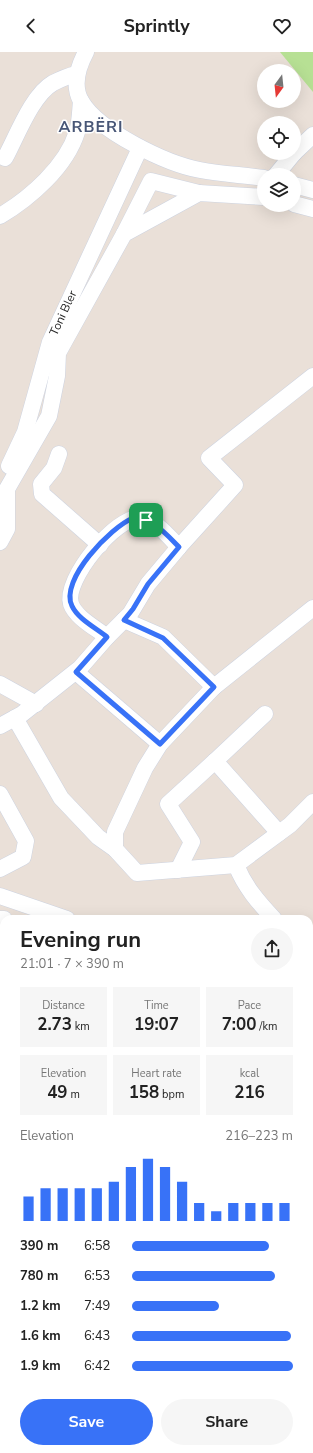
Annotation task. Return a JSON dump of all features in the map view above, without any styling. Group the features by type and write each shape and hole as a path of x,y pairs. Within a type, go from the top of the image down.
{"street":[{"path":"0,216 36,191 50,176 74,137 81,101 76,74 86,52"},
{"path":"5,158 43,91 52,83 76,74"},
{"path":"81,101 91,114 140,148 153,155 200,170 257,177"},
{"path":"301,146 313,135"},
{"name":"Toni Bler","path":"0,484 25,432 50,342 140,148"},
{"path":"282,168 288,160"},
{"path":"0,542 7,529 7,488 49,416 57,376 58,352 124,234 151,181 199,193 257,197"},
{"path":"301,187 313,190"},
{"path":"124,234 199,193"},
{"path":"301,206 313,209"},
{"path":"0,726 36,704 76,672 124,620 133,609 148,584 235,485 209,458 313,376"},
{"path":"59,454 54,468 41,484 42,494 100,545"},
{"path":"107,637 75,611 72,606 69,593 78,572 100,545 121,524 133,518 146,520 160,528 179,547"},
{"path":"115,849 115,832 145,768 160,744 214,687 313,608"},
{"path":"124,620 163,638 214,687"},
{"path":"76,672 160,744"},
{"path":"0,684 36,704"},
{"path":"178,870 192,842 168,804 265,714"},
{"path":"15,718 61,798 98,836 115,849 137,873 236,865 280,833 313,802"},
{"path":"215,761 280,833"},
{"path":"0,794 26,841 23,857 0,868"},
{"path":"236,865 242,880 251,895 270,915"},
{"path":"0,896 55,915"}],"green space":[{"path":"280,52 313,52 313,92 301,77 301,64 290,64"}],"district":[{"name":"ARBËRI","path":"91,126"}],"route":[{"path":"133,518 146,520 160,528 179,547 148,584 130,614 124,620 163,638 214,687 160,744 76,672 107,637 75,611 70,600 69,593 78,572 100,545 121,524 133,518"}]}
